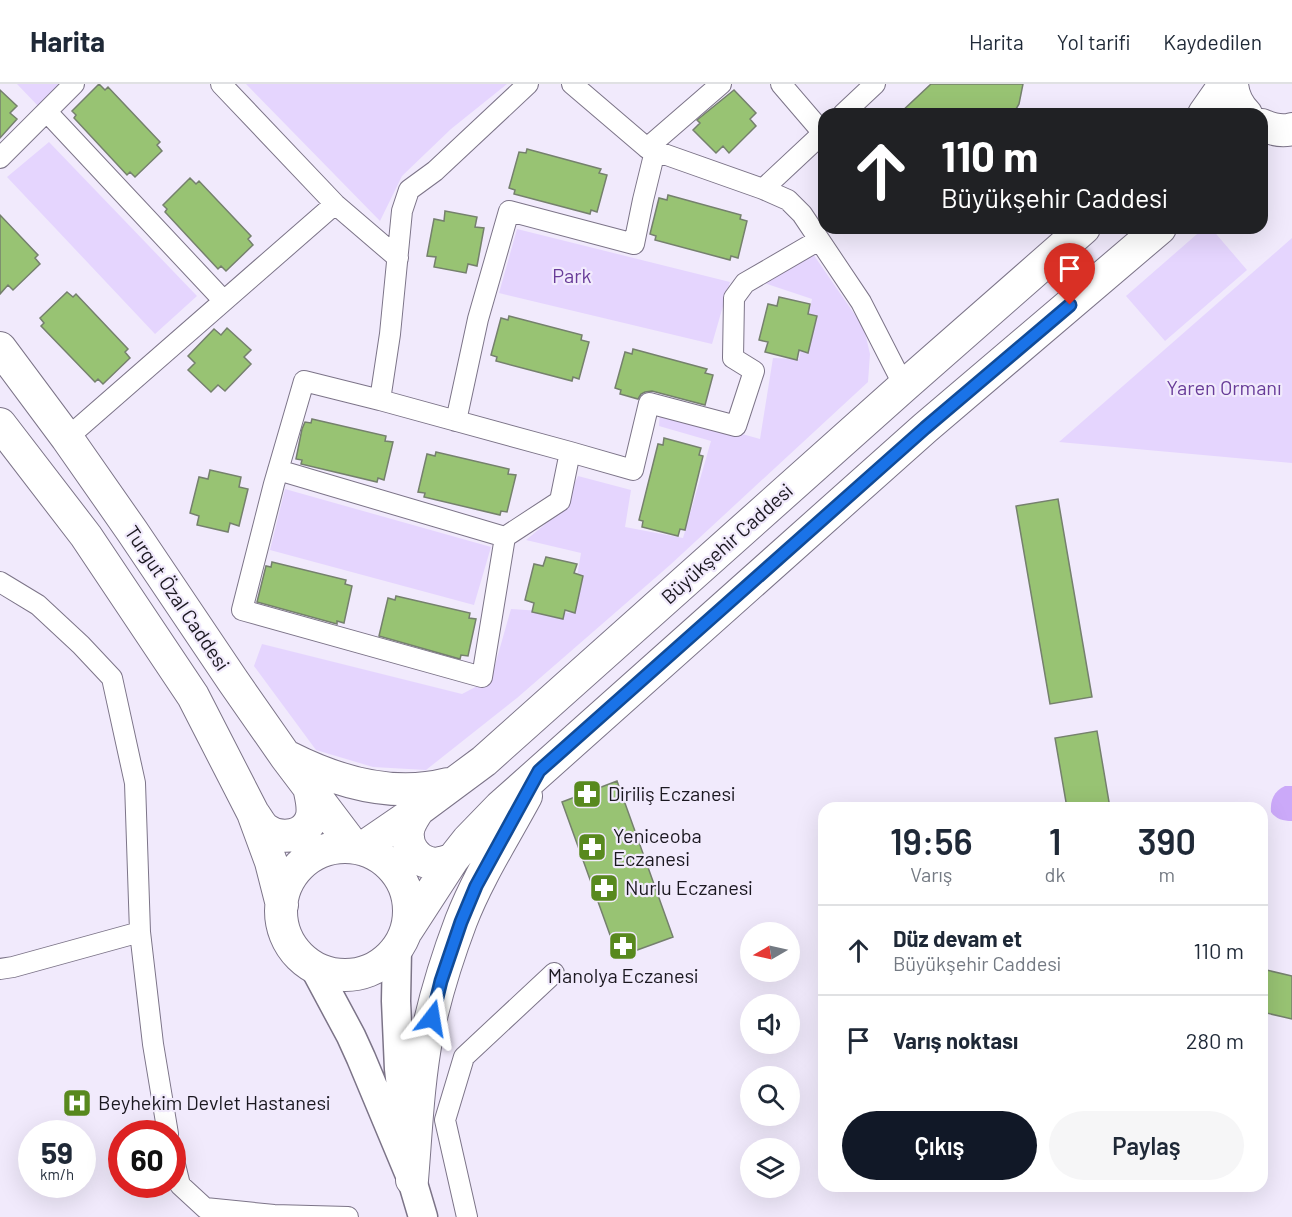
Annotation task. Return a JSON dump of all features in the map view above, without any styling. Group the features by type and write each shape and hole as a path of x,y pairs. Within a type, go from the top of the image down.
{"main road":[{"path":"1208,108 1225,84"},
{"path":"1232,84 1233,93 1240,108"},
{"path":"1268,141 1280,128"},
{"name":"Büyükşehir Caddesi","path":"358,848 418,810 492,754 1077,234"},
{"path":"402,939 409,908 405,886 385,860 375,854 358,848 324,850 298,868 287,885 282,905 286,936 298,954 314,967 333,974 353,975 373,969 390,957 402,939 453,860 468,840 500,807 925,428 1153,234"},
{"name":"Turgut Özal Caddesi","path":"0,348 67,438 286,757 358,848"},
{"name":"Turgut Özal Caddesi","path":"0,424 86,536 193,696 253,813 271,862 282,905"},
{"path":"286,757 325,774 383,788 416,790 455,783"},
{"path":"412,1180 427,1036 441,981 476,886 539,771"},
{"path":"253,813 264,828 274,834 286,836 298,834 307,827 311,818 313,804 309,787"},
{"path":"418,810 407,834 409,845 414,853 421,860 430,863 453,860"}],"street":[{"path":"0,158 74,84"},
{"path":"221,84 335,204 398,258"},
{"path":"380,400 390,334 402,211 410,190 435,171 528,84"},
{"path":"572,84 651,150 788,200 802,213 861,302 904,386"},
{"path":"456,421 478,319 509,211 634,244 651,150 721,84"},
{"path":"781,84 818,126"},
{"path":"849,108 875,84"},
{"path":"46,112 223,300"},
{"path":"763,189 818,137"},
{"path":"67,438 335,204"},
{"path":"570,452 560,501 505,537 482,678 242,610 278,470 304,381 380,400 570,452 633,470 649,403 736,426 754,371 733,358 734,298 745,283 819,240"},
{"path":"278,470 505,537"},
{"path":"0,582 38,606 81,645 112,678 135,783 140,932 153,1044 166,1120"},
{"path":"0,969 140,932"},
{"path":"402,939 396,1001 399,1069 412,1180"},
{"path":"314,967 361,1058 412,1180 423,1217"},
{"path":"467,1217 445,1120 464,1057 554,973"},
{"path":"186,1191 205,1208 274,1215 348,1217"}],"green space":[{"path":"17,84 63,84 40,108"},
{"path":"246,84 507,84 451,129 402,176 380,221"},
{"path":"49,142 197,296 155,334 7,177"},
{"name":"Park","path":"517,229 730,282 712,344 499,293"},
{"path":"1197,234 1216,234 1247,270 1165,341 1126,296"},
{"name":"Yaren Ormanı","path":"1292,238 1292,463 1059,442"},
{"path":"811,251 864,328 870,354 868,382 670,565 517,698 426,770 373,767 316,750 254,666 262,644 462,694 491,679 511,609 571,613 581,553 526,540 561,511 578,476 631,490 625,527 683,538 711,441 659,426 660,411 760,439 773,358 799,359 812,299 764,283"},
{"path":"285,489 491,547 474,605 270,550"}],"shaded area":[{"path":"1285,786 1292,786 1292,821 1280,819 1271,812 1274,796"}],"building":[{"path":"99,84 105,90 108,87 160,142 157,145 162,151 135,177 130,172 127,175 74,118 76,115 72,111"},
{"path":"931,84 1023,84 1017,108 905,108"},
{"path":"0,90 17,106 10,113 17,119 0,138"},
{"path":"734,90 756,113 750,119 756,126 729,153 723,146 716,153 693,130 700,123 697,120"},
{"path":"527,149 601,169 599,173 607,175 597,212 591,210 590,214 514,194 515,190 509,188 519,152 526,153"},
{"path":"190,178 196,184 199,181 251,236 248,239 253,245 226,271 221,266 218,269 165,212 167,209 163,205"},
{"path":"668,195 741,215 740,219 747,221 738,258 731,256 730,260 655,240 656,236 650,234 659,198 667,200"},
{"path":"445,211 477,217 475,227 484,228 477,266 468,264 466,273 434,267 436,257 427,256 434,219 444,221"},
{"path":"0,215 38,255 35,258 40,264 13,290 8,285 0,294"},
{"path":"67,292 73,297 76,294 128,349 125,352 130,358 103,384 98,379 95,382 41,326 44,323 40,318"},
{"path":"779,297 810,304 808,314 817,316 808,353 799,350 797,360 765,352 768,342 759,340 768,304 777,306"},
{"path":"509,316 582,335 581,340 589,342 579,379 573,377 572,381 496,361 497,357 491,355 501,318 508,320"},
{"path":"227,328 251,350 244,357 251,364 225,391 218,385 211,392 188,370 195,363 188,356 214,329 221,335"},
{"path":"633,349 707,369 705,373 713,375 705,405 652,391 641,394 638,399 620,394 621,390 615,388 625,352 632,354"},
{"path":"312,419 386,436 385,441 393,442 384,480 378,478 377,482 301,464 302,460 296,459 302,429 305,422 311,423"},
{"path":"664,438 701,448 699,455 703,456 685,530 680,529 678,536 642,527 643,521 639,520 658,444 663,445"},
{"path":"436,452 509,469 508,474 516,475 507,512 501,511 500,515 424,497 425,493 418,492 427,454 435,456"},
{"path":"210,470 241,477 239,487 248,489 239,526 230,523 228,532 197,525 199,516 190,513 199,477 208,479"},
{"path":"1058,499 1092,697 1050,704 1016,506"},
{"path":"546,557 577,564 574,573 583,576 575,613 565,610 563,619 532,612 534,603 525,600 534,564 543,566"},
{"path":"272,562 346,580 345,584 352,586 344,623 337,621 337,624 257,602 266,566 271,567"},
{"path":"396,596 470,613 469,618 476,619 468,656 461,655 460,659 379,636 388,598 395,600"},
{"path":"1097,731 1109,802 1066,802 1055,738"},
{"path":"617,781 673,937 618,957 562,802"},
{"path":"1268,970 1292,976 1292,1019 1268,1013"}],"place":[{"name":"Diriliş Eczanesi","path":"587,794"},
{"name":"Yeniceoba Eczanesi","path":"592,847"},
{"name":"Nurlu Eczanesi","path":"604,888"},
{"name":"Manolya Eczanesi","path":"623,946"},
{"name":"Beyhekim Devlet Hastanesi","path":"77,1103"}],"route":[{"path":"432,1018 441,981 476,886 539,771 925,428 1070,305"}]}
